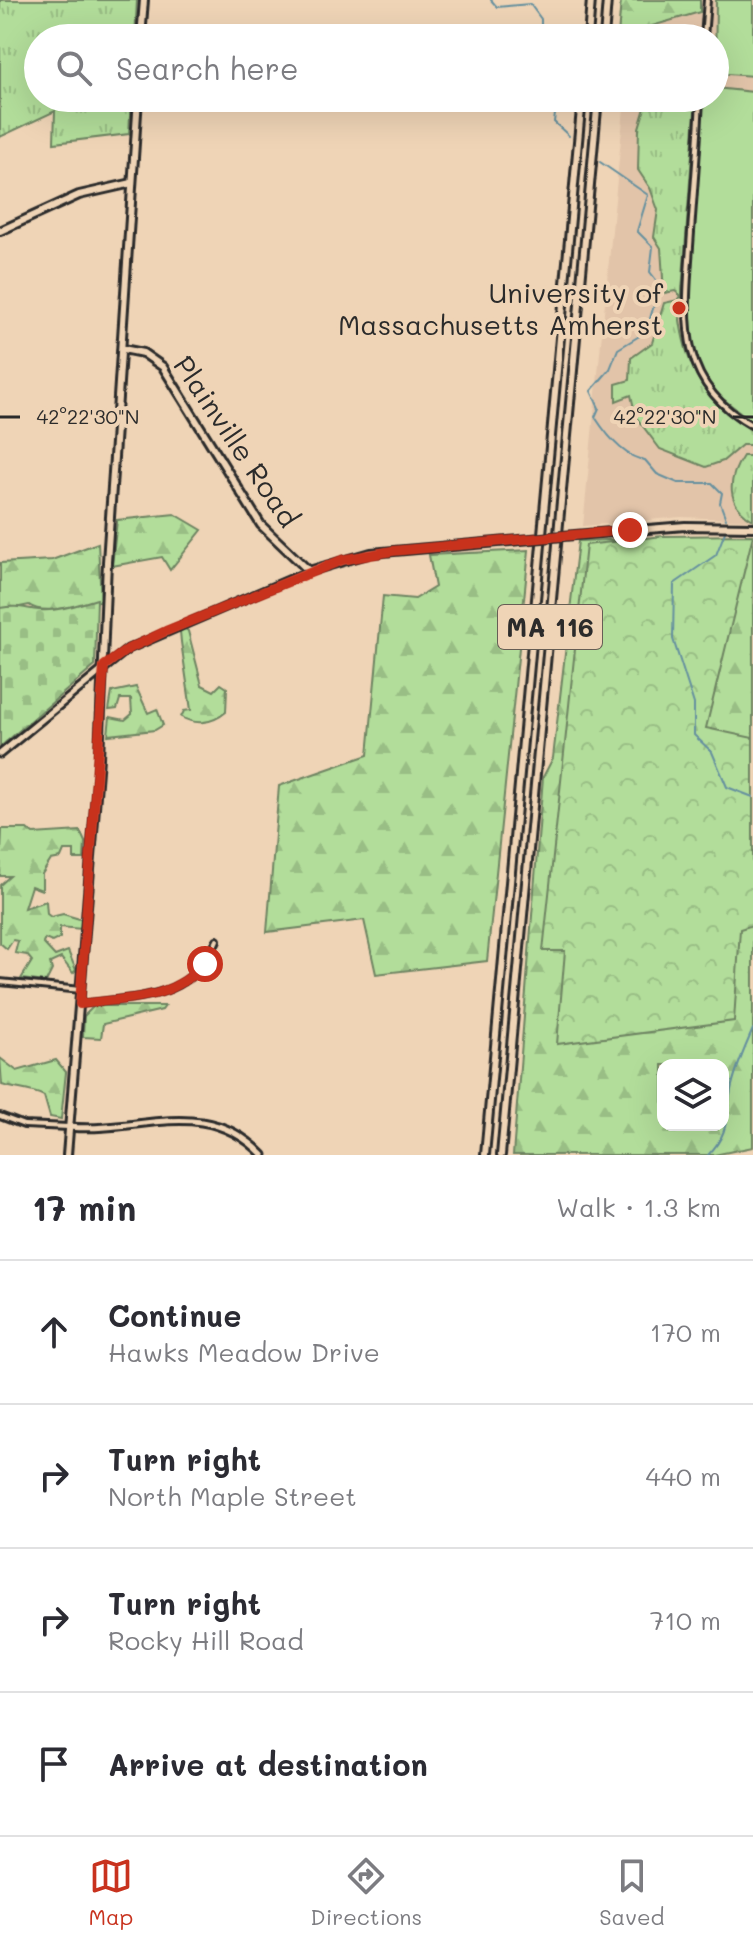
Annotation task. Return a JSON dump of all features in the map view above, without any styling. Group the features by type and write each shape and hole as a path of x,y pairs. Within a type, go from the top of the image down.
{"main road":[{"path":"142,24 144,0"},
{"path":"589,24 591,0"},
{"path":"605,24 607,0"},
{"path":"67,1155 104,666 107,555 137,112"},
{"name":"MA 116","path":"485,1155 581,112"},
{"name":"MA 116","path":"501,1155 597,112"},
{"path":"0,231 85,192 132,183"},
{"name":"Plainville Road","path":"123,349 143,353 163,367 261,525 309,571"},
{"path":"309,571 371,553 685,526 753,527"}],"street":[{"path":"705,24 707,0"},
{"path":"699,112 687,289 688,338 697,370 710,393 753,426"},
{"path":"0,754 128,649 309,571"},
{"path":"80,1004 163,993 180,987 205,964 217,940"},
{"path":"0,982 81,990"},
{"path":"0,1116 31,1126 108,1129 166,1119 196,1119 238,1135 263,1155"}],"shaded area":[{"name":"University of Massachusetts Amherst","path":"635,0 753,0 753,520 681,517 583,526 624,112 729,112 729,24 632,24"}],"green space":[{"path":"0,0 137,0 136,24 24,24 24,112 53,112 0,137"},
{"path":"621,0 700,0 700,12 659,24 619,24"},
{"path":"716,0 753,0 753,76 729,74 729,24 716,24"},
{"path":"729,89 753,92 753,422 705,385 686,316 699,112 729,112"},
{"path":"55,112 130,112 129,134 54,143"},
{"path":"644,112 695,112 680,320 683,338 702,385 724,410 753,431 753,445 742,445 723,461 706,467 660,449 636,417 631,395 616,401 616,384 630,380 631,358 652,343 664,303 678,300 681,296 675,291 664,293 661,248 654,237 658,210 650,188 638,170 639,128"},
{"path":"743,456 753,456 753,520 738,507 732,491 734,474"},
{"path":"175,514 202,530 170,570 162,557 112,566 117,520"},
{"path":"753,535 753,1147 714,1155 513,1155 543,777 553,758 578,541"},
{"path":"753,535 706,728 753,738 753,925 740,929 734,1021 557,1044 565,951 543,951 586,545 663,536"},
{"path":"98,543 101,601 54,610 29,605 0,611 0,563 52,560"},
{"path":"529,550 487,961 376,974 364,920 267,932 279,786 368,755 383,596 415,599 435,587 429,555"},
{"path":"97,599 95,666 0,747 0,608 54,610"},
{"path":"184,628 188,631 202,685 214,691 221,684 227,688 226,712 209,721 198,722 181,717 184,711 191,710 180,631"},
{"path":"136,687 148,713 157,709 163,725 155,730 108,735 110,717 125,720 132,714 131,699 120,699 117,709 109,710 112,692"},
{"path":"2,829 27,829 33,834 80,831 85,842 84,859 74,859 74,851 64,851 61,858 51,860 42,874 42,890 31,886 24,908 46,901 47,914 51,917 63,914 83,920 82,929 60,927 60,938 52,942 45,939 43,943 55,956 68,951 76,970 73,973 61,958 50,963 52,970 46,982 21,979 32,961 27,955 15,953 18,941 13,940 7,949 0,943 0,885 10,876 0,876"},
{"path":"94,1006 165,1006 162,1010 103,1024 101,1038 83,1037 84,1016"},
{"path":"0,1058 17,1071 56,1060 66,1072 61,1119 50,1117 44,1096 2,1085"}],"waterway":[{"path":"491,0 497,7 530,4 541,19 541,24"},
{"path":"555,112 554,122 569,136"},
{"path":"600,162 648,195 637,231 653,247 650,272 660,285 646,332 618,349 610,369 591,391 599,408 595,417 617,444 630,455 645,460 657,474 678,483 712,483 722,493 720,503 726,519"},
{"path":"725,532 716,555 674,584 673,639 694,704 694,735 712,752 727,787 753,797"},
{"path":"708,1155 723,1133 735,1074 753,1029"}],"place":[{"name":"University of Massachusetts Amherst","path":"679,308"}],"route":[{"path":"205,964 180,987 163,993 80,1004 104,666 128,649 166,631 342,560 371,553 630,530"}]}
